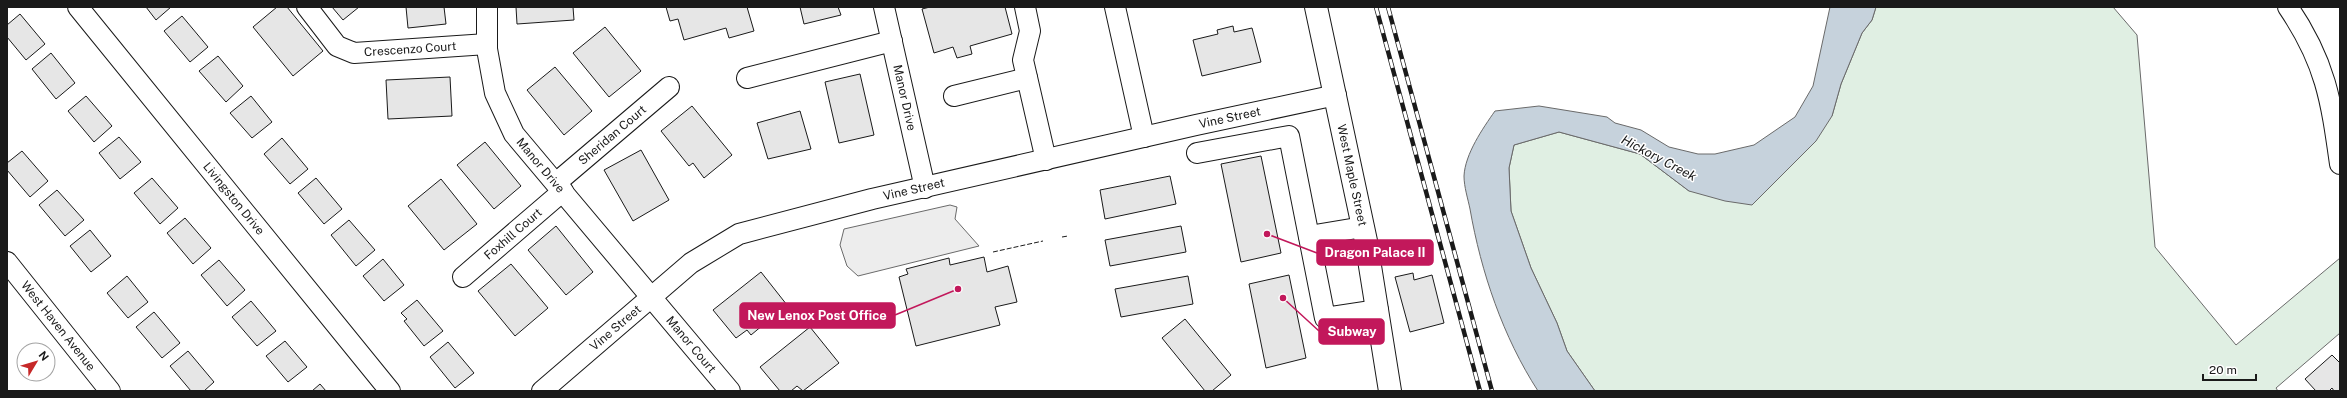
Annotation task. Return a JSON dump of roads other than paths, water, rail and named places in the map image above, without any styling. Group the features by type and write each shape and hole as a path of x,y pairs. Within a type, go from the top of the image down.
{"main road":[{"name":"West Maple Street","path":"1316,7 1363,227 1378,310 1390,391"}],"street":[{"name":"Livingston Drive","path":"78,7 390,391"},
{"name":"Crescenzo Court","path":"307,7 337,46 354,54 487,44"},
{"name":"Manor Drive","path":"487,7 487,44 495,93 514,134 652,298"},
{"name":"Manor Drive","path":"884,7 924,188"},
{"path":"1025,7 1030,31 1023,60 1046,160"},
{"path":"1115,7 1144,137"},
{"path":"2288,7 2304,30 2320,64 2330,98 2340,164"},
{"path":"747,78 892,41"},
{"path":"954,96 1027,78"},
{"name":"Sheridan Court","path":"560,187 669,87"},
{"name":"Vine Street","path":"542,391 691,263 739,234 807,215 1144,137 1336,95"},
{"path":"1197,153 1289,136 1325,318 1378,310"},
{"name":"Foxhill Court","path":"463,277 560,187"},
{"path":"1308,236 1363,227"},
{"name":"West Haven Avenue","path":"7,262 110,391"},
{"name":"Manor Court","path":"652,298 730,391"}],"water":[{"name":"Hickory Creek","path":"1830,7 1876,7 1872,20 1862,33 1841,84 1832,116 1816,141 1752,205 1725,201 1689,191 1640,154 1559,132 1514,145 1509,168 1511,211 1531,268 1557,323 1567,351 1595,391 1538,391 1514,349 1495,303 1480,256 1465,184 1465,168 1471,150 1480,133 1495,111 1539,106 1607,117 1615,123 1641,130 1669,147 1698,154 1715,154 1754,145 1795,117 1813,86"}],"railway":[{"path":"1376,7 1480,391"},
{"path":"1388,7 1492,391"}],"place":[{"name":"Dragon Palace II","path":"1267,234"},
{"name":"New Lenox Post Office","path":"958,289"},
{"name":"Subway","path":"1283,298"}]}
